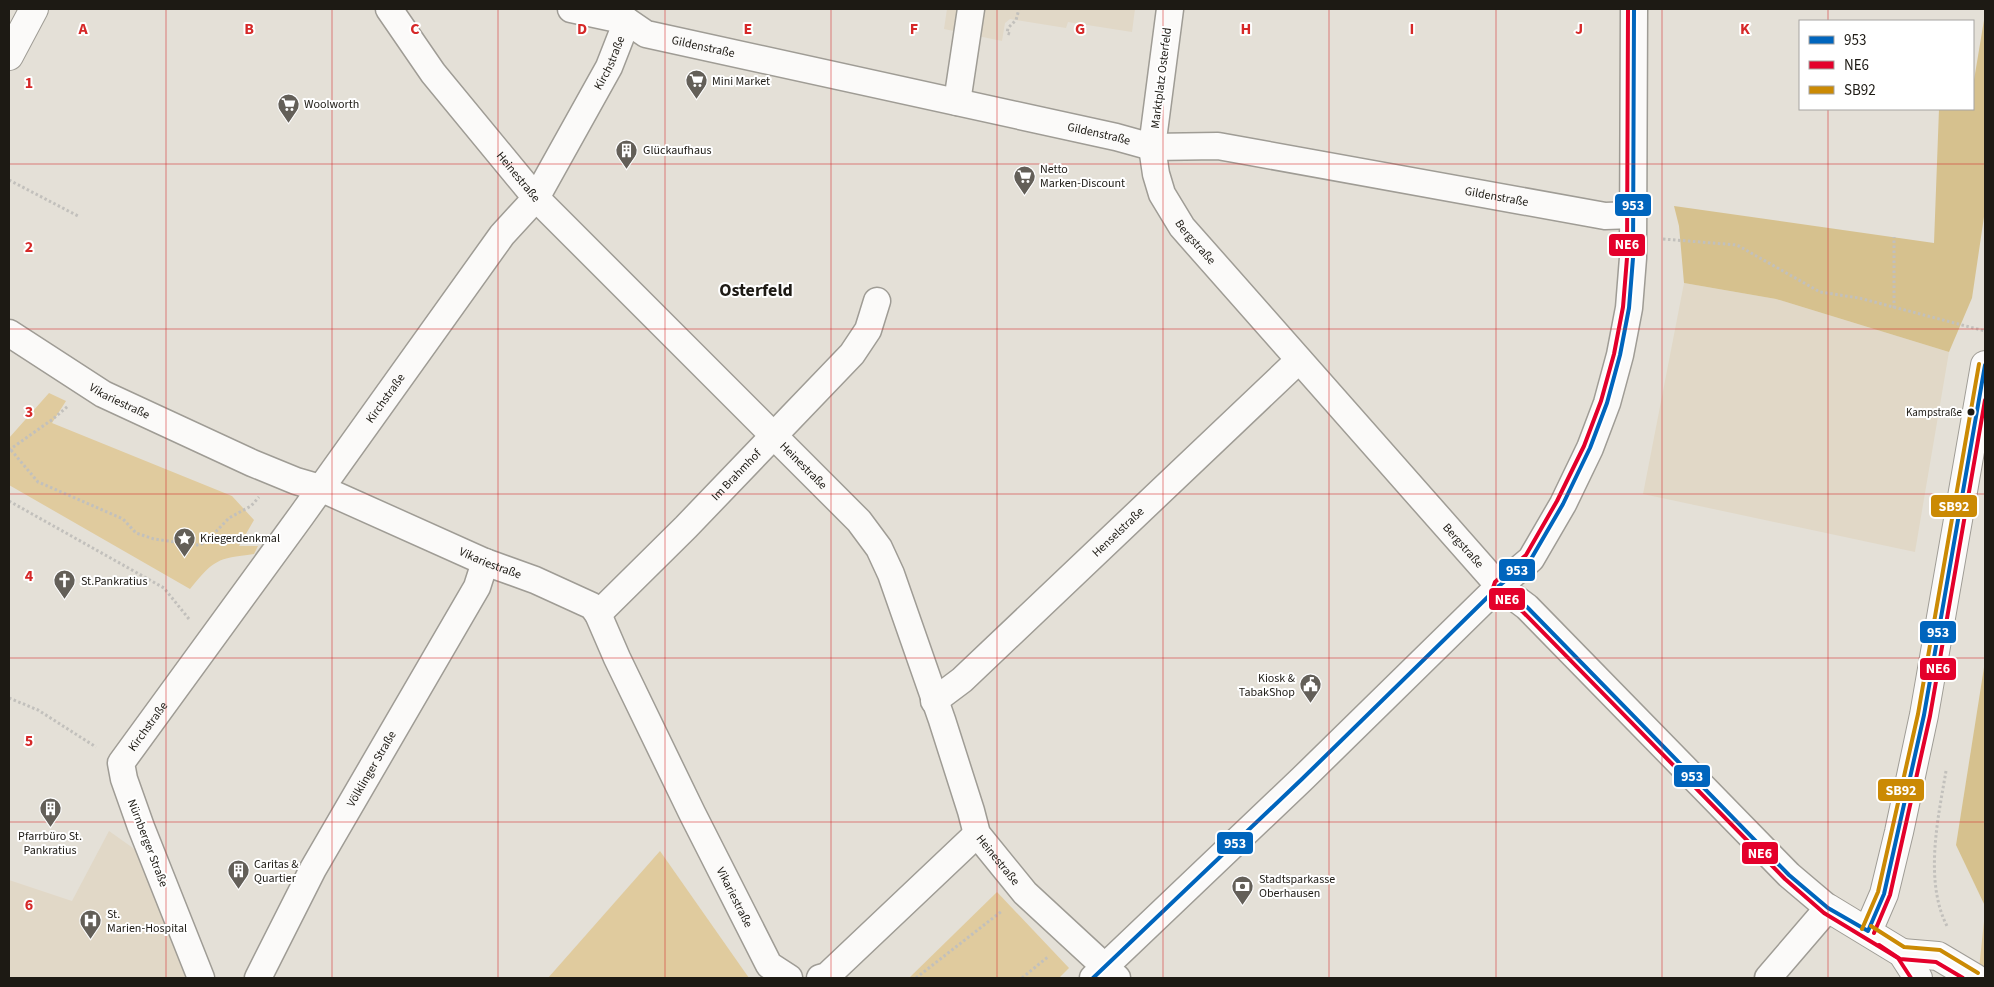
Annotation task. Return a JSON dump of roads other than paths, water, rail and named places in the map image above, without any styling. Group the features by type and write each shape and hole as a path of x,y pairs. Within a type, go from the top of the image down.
{"street":[{"path":"9,56 34,9"},
{"name":"Heinestraße","path":"389,9 433,73 536,198 859,520 879,548 891,574 965,792 976,834 1025,893 1105,974"},
{"name":"Gildenstraße","path":"571,9 627,21 646,34 1116,136 1152,147 1218,146 1605,216 1633,225"},
{"path":"957,102 971,9"},
{"name":"Marktplatz Osterfeld","path":"1152,147 1170,9"},
{"path":"1105,974 1499,586 1531,559 1562,504 1590,448 1607,403 1620,355 1629,308 1633,258 1634,9"},
{"name":"Kirchstraße","path":"122,763 502,235 536,198 609,67 627,21"},
{"name":"Bergstraße","path":"1152,147 1156,174 1162,194 1182,227 1499,586 1527,607 1789,875 1828,908 1902,953 1918,978"},
{"name":"Im Brahmhof","path":"598,614 775,435 852,354 868,330 878,301"},
{"name":"Vikariestraße","path":"9,333 103,394 176,430 280,474 320,488 486,562 582,600 592,606 598,614 617,658 692,813 769,965 789,978"},
{"name":"Henselstraße","path":"934,701 962,680 1299,360"},
{"path":"1868,931 1884,894 1924,715 1985,365"},
{"name":"Völklinger Straße","path":"258,978 313,869 478,587 486,562"},
{"name":"Nürnberger Straße","path":"122,763 124,779 141,827 201,978"},
{"path":"820,978 827,976 976,834"},
{"path":"1768,978 1828,908"},
{"name":"Bergstraße","path":"1902,953 1938,956 1975,978"}],"place":[{"name":"Mini Market","path":"696,100"},
{"name":"Woolworth","path":"288,123"},
{"name":"Glückaufhaus","path":"627,169"},
{"name":"Netto Marken-Discount","path":"1024,195"},
{"name":"Kampstraße","path":"1971,412"},
{"name":"Kriegerdenkmal","path":"184,557"},
{"name":"St.Pankratius","path":"65,600"},
{"name":"Kiosk & TabakShop","path":"1311,704"},
{"name":"Pfarrbüro St. Pankratius","path":"50,828"},
{"name":"Caritas & Quartier","path":"238,890"},
{"name":"Stadtsparkasse Oberhausen","path":"1243,905"},
{"name":"St. Marien-Hospital","path":"91,940"}],"district":[{"name":"Osterfeld","path":"756,290"}]}
